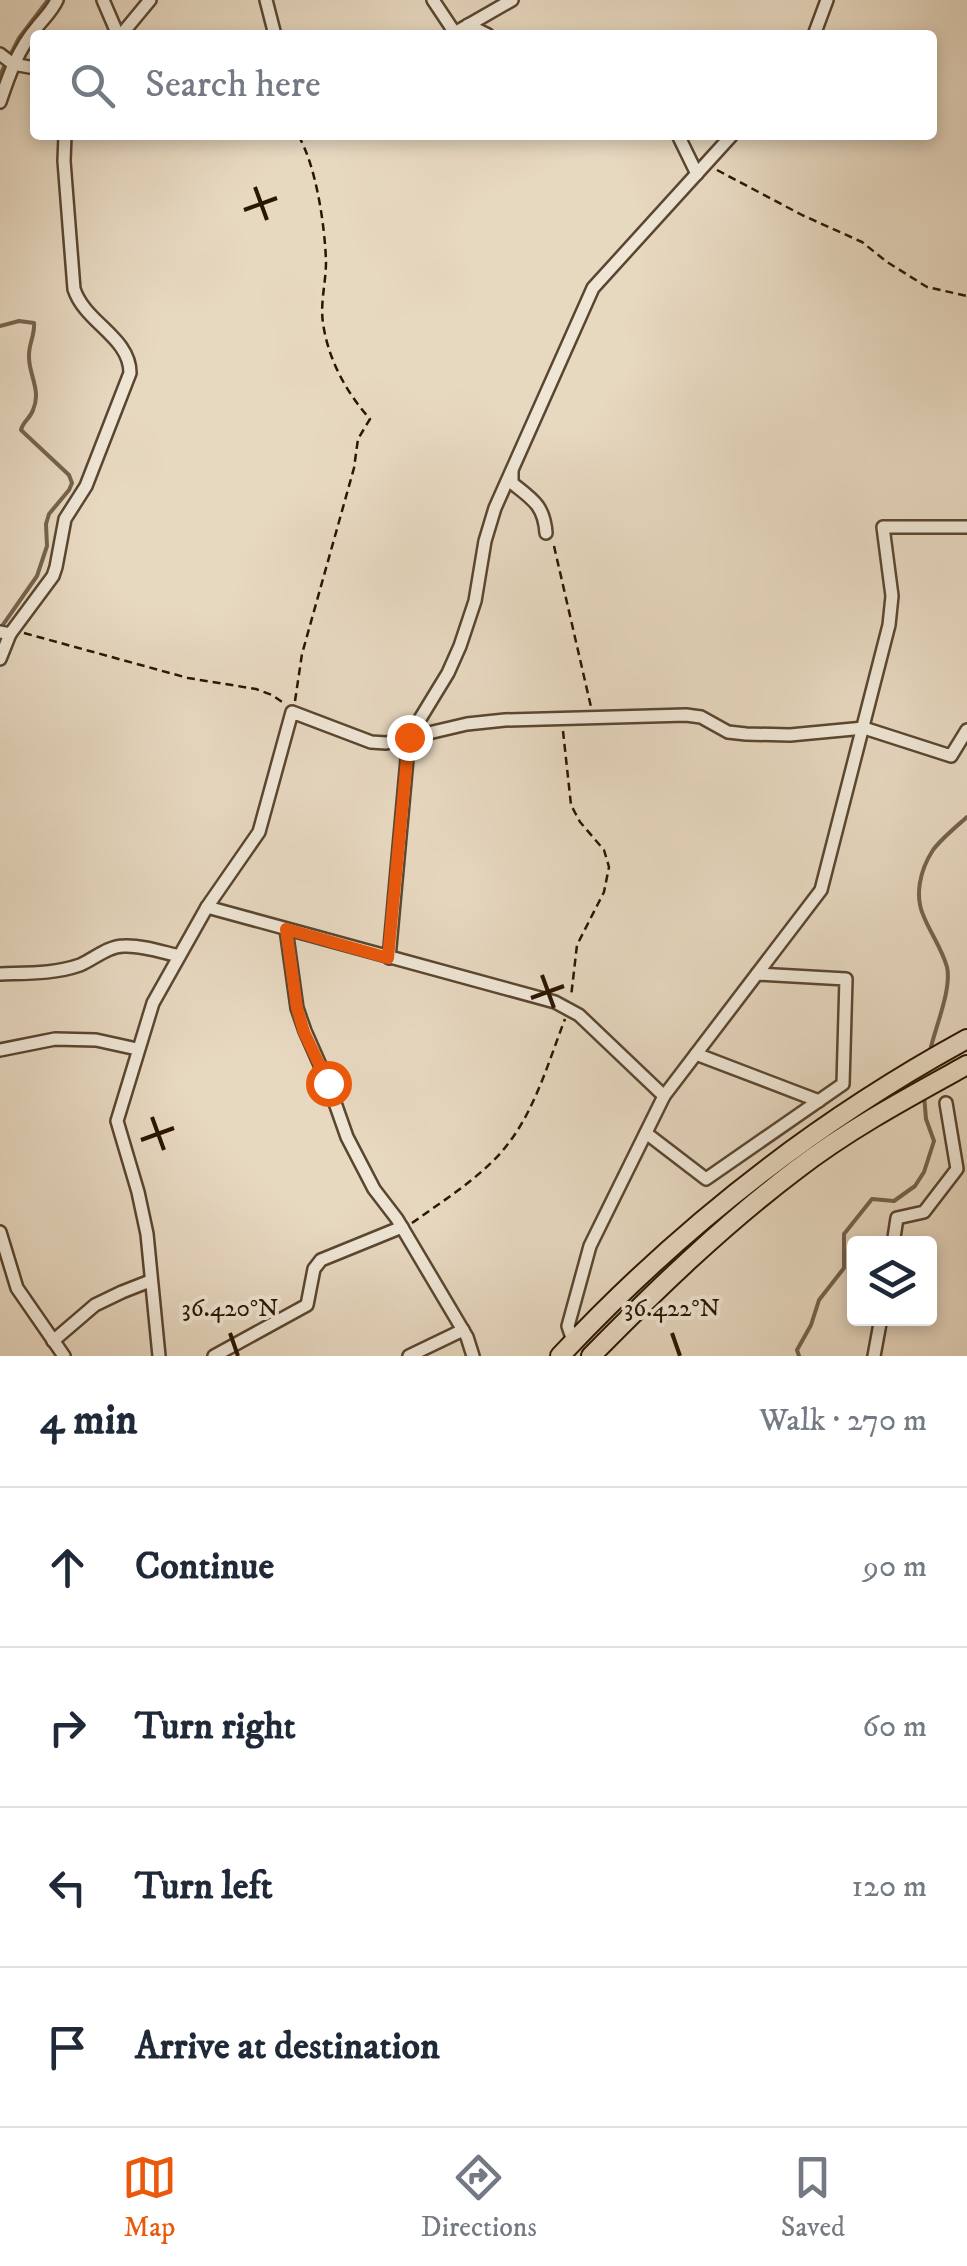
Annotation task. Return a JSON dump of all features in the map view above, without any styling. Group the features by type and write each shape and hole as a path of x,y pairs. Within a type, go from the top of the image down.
{"main road":[{"path":"560,1356 614,1298 726,1199 906,1072 967,1039"},
{"path":"591,1356 683,1265 800,1167 906,1098 967,1065"}],"street":[{"path":"34,30 51,13 57,0"},
{"path":"103,0 118,30"},
{"path":"124,30 150,0"},
{"path":"266,0 274,30"},
{"path":"433,0 451,30"},
{"path":"816,30 828,0"},
{"path":"460,30 503,2"},
{"path":"468,25 478,30"},
{"path":"0,102 13,64 30,37"},
{"path":"0,54 13,64 30,67"},
{"path":"0,659 8,632 53,576 65,518 86,486 130,373 124,349 89,316 74,290 65,140"},
{"path":"681,140 702,170"},
{"path":"388,958 409,737 460,646 476,602 490,524 593,288 728,140"},
{"path":"512,472 512,482 540,506 546,533"},
{"path":"573,1342 568,1326 590,1246 664,1096 820,890 891,610 883,527 967,527"},
{"path":"159,1356 147,1234 117,1121 153,1002 207,907 259,832 292,712 371,742 386,743 466,724 505,720 686,715 728,732 746,734 790,735 864,728 952,756 967,730"},
{"path":"207,907 555,1002 569,1008 664,1096"},
{"path":"286,929 304,1032 360,1163 463,1330 472,1356"},
{"path":"0,974 65,969 118,946 179,956"},
{"path":"646,1132 706,1180 842,1084 846,979 757,974"},
{"path":"0,1050 55,1039 96,1040 137,1050"},
{"path":"696,1054 819,1100"},
{"path":"894,1236 897,1218 924,1212 962,1169 946,1103"},
{"path":"214,1356 306,1305 314,1270 321,1260 402,1227"},
{"path":"0,1232 17,1288 64,1356"},
{"path":"54,1340 95,1305 150,1281"},
{"path":"874,1356 879,1326"},
{"path":"408,1356 463,1330"}],"path":[{"path":"292,712 302,654 354,468 358,438 370,418 354,400 334,363 324,332 324,227 308,151 301,140"},
{"path":"702,170 862,242 927,288 967,296"},
{"path":"554,546 593,718"},
{"path":"8,632 188,678 256,688 272,695 292,712"}],"waterway":[{"path":"0,75 19,38 48,0"},
{"path":"0,326 19,321 34,323 29,355 35,403 21,430 69,475 72,483 49,514 47,546 37,576 0,629"},
{"path":"930,1051 948,976 945,960 921,909 920,883 933,850 967,817"},
{"path":"799,1356 797,1350 819,1300 844,1268 844,1234 872,1199 894,1201 915,1186 924,1172 934,1141 926,1119 924,1095"}],"route":[{"path":"328,1083 297,1008 286,929 388,958 409,737"}]}
